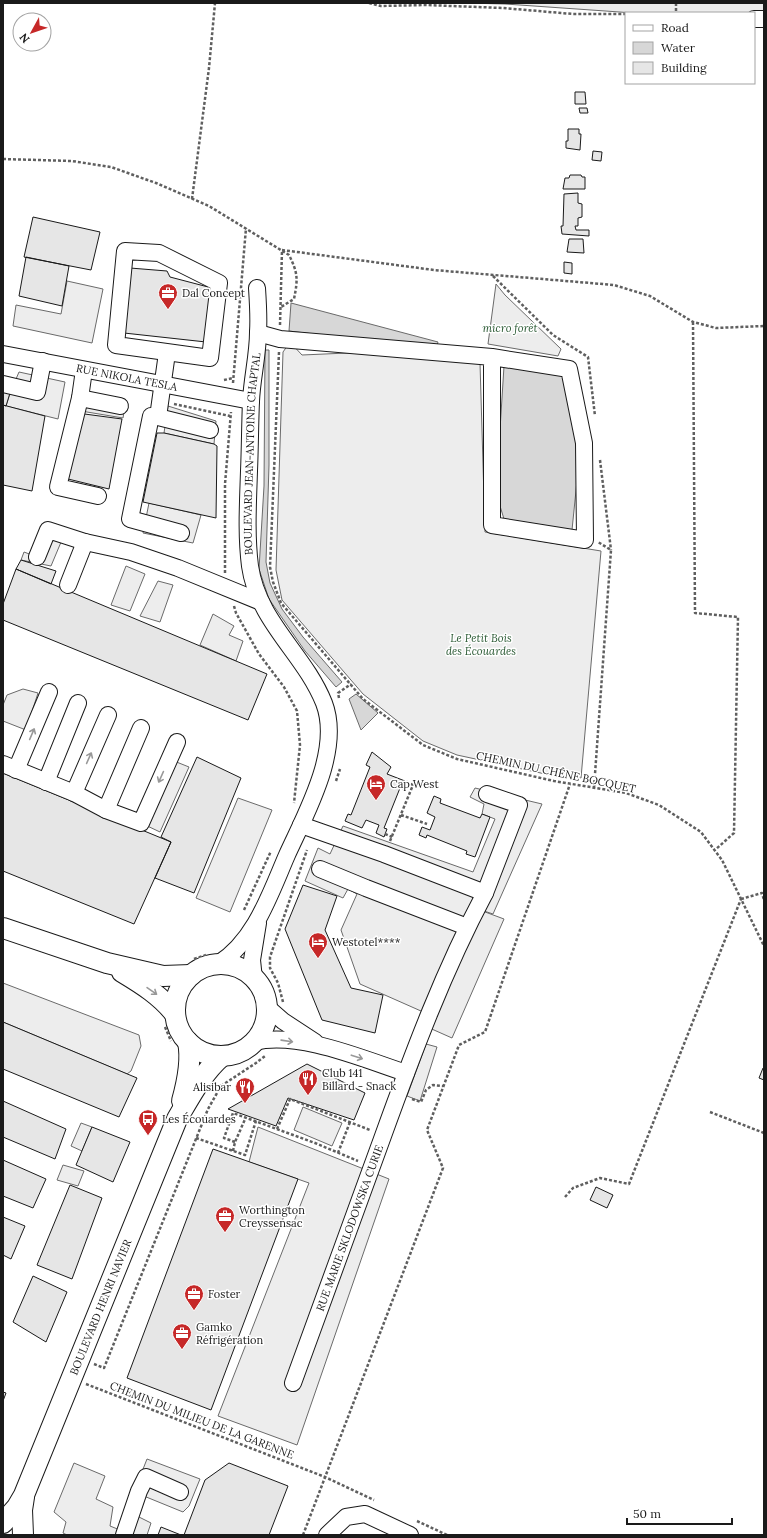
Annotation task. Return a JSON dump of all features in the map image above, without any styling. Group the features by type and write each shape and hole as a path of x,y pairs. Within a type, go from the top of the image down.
{"main road":[{"path":"3,928 107,963 163,976 176,977 192,968 208,966 214,959 231,965 244,970 254,978 265,997 267,1017 264,1026 254,1042 240,1052 222,1056 213,1056 204,1053 181,1043 179,1029 170,1020 166,1002 155,993 107,963"},
{"path":"170,1020 179,992 192,968"},
{"name":"BOULEVARD HENRI NAVIER","path":"178,1119 188,1071 189,1052 181,1043"},
{"name":"BOULEVARD HENRI NAVIER","path":"3,1523 17,1508 24,1495 178,1119 203,1077 222,1056"},
{"name":"BOULEVARD HENRI NAVIER","path":"23,1535 22,1510 24,1495"}],"street":[{"path":"125,251 159,253 219,283 210,358 167,353 116,346 125,251"},
{"name":"BOULEVARD JEAN-ANTOINE CHAPTAL","path":"214,959 233,953 258,920 308,828 313,800 323,770 328,744 328,719 324,704 314,681 284,639 261,602 250,568 246,528 251,401 258,333 258,288"},
{"path":"258,333 279,344 492,357 570,369 584,443 585,540 492,525 492,357"},
{"path":"158,417 164,385 167,353"},
{"name":"RUE NIKOLA TESLA","path":"3,354 251,401"},
{"path":"3,384 36,392 43,361"},
{"path":"84,370 80,398 58,487 98,496"},
{"path":"80,398 120,406"},
{"path":"181,533 130,519 151,416 210,430"},
{"path":"37,557 48,530 85,542 131,552 178,568 261,602"},
{"path":"68,585 85,542"},
{"path":"50,692 10,767 74,794 106,810 141,823 177,742"},
{"path":"46,782 78,703"},
{"path":"74,794 108,714"},
{"path":"106,810 141,728"},
{"name":"RUE MARIE SKLODOWSKA CURIE","path":"293,1383 406,1073 467,927 485,893 519,805 486,794"},
{"path":"308,828 384,854 485,893"},
{"path":"320,869 467,927"},
{"name":"BOULEVARD JEAN-ANTOINE CHAPTAL","path":"254,978 252,960 258,920"},
{"path":"267,1007 283,1021 320,1045"},
{"path":"254,1042 277,1039 320,1045 406,1073"},
{"path":"124,1535 139,1491 146,1477 180,1492"},
{"path":"327,1535 346,1517 365,1514 410,1535"}],"path":[{"path":"192,199 209,68 215,3"},
{"path":"369,3 381,6 426,5 503,8 573,14 625,14"},
{"path":"3,159 72,161 111,167 156,183 209,206 289,254 294,265 298,281 294,299 281,307"},
{"path":"246,228 225,484 224,572 236,613 258,654 284,687 297,711 300,744 294,802 290,810"},
{"path":"282,250 434,270 614,285 650,296 693,322 716,328 764,326"},
{"name":"CHEMIN DU CHÊNE BOCQUET","path":"282,250 270,567 273,582 281,604 363,698 423,745 457,759 543,779 626,793 659,805 701,832 722,860 764,946"},
{"path":"492,275 553,335 588,357"},
{"path":"693,322 695,613 738,617 734,834 715,850"},
{"path":"584,535 611,550 594,788"},
{"path":"340,699 338,693 351,684"},
{"path":"336,781 340,767"},
{"path":"384,854 413,785 406,781"},
{"path":"303,1535 443,1168 427,1130 459,1045 485,1032 570,784"},
{"path":"401,815 427,824"},
{"path":"283,1021 283,1000 278,983 270,968 270,957 308,828"},
{"path":"385,834 392,837"},
{"path":"244,911 274,844"},
{"path":"565,1197 573,1188 600,1178 629,1184 741,899 762,893 764,900"},
{"path":"192,968 214,959"},
{"path":"170,1020 181,1043"},
{"path":"81,1358 104,1368 208,1109 221,1086 256,1063 273,1047 277,1039"},
{"path":"203,1077 221,1086"},
{"path":"398,1095 421,1102 426,1090 433,1085 443,1086"},
{"path":"277,1129 290,1099 383,1135"},
{"path":"710,1112 764,1134"},
{"path":"235,1142 224,1138 233,1113 372,1166"},
{"path":"233,1151 235,1142 246,1118"},
{"path":"196,1138 244,1155 256,1121"},
{"path":"338,1152 350,1122"},
{"name":"CHEMIN DU MILIEU DE LA GARENNE","path":"73,1378 326,1477"}],"shaded area":[{"path":"465,3 764,3 764,19 755,14 755,12 625,12 505,4"},
{"path":"67,281 103,289 92,343 13,326 16,305 61,314"},
{"name":"micro forêt","path":"496,284 505,295 561,349 558,356 488,344"},
{"name":"Le Petit Bois des Écouardes","path":"290,342 302,355 370,352 480,363 485,532 601,551 581,778 550,775 457,755 423,741 363,694 282,600 276,570 283,352"},
{"path":"19,372 65,382 58,419 6,406"},
{"path":"86,392 126,400 123,418 81,411"},
{"path":"168,406 216,421 214,444 164,433"},
{"path":"149,503 201,515 193,543 143,533"},
{"path":"45,527 64,535 51,566 21,560 24,552 32,555"},
{"path":"126,566 145,574 130,611 111,605"},
{"path":"158,581 173,585 160,622 140,616"},
{"path":"213,614 234,626 229,635 243,641 236,661 200,645"},
{"path":"23,689 38,693 26,730 3,721 3,705 7,695"},
{"path":"169,759 189,767 160,832 141,823"},
{"path":"475,788 542,804 493,914 469,906 504,919 452,1038 425,1026 430,1015 360,984 341,930 357,894 348,889 343,898 305,881 318,848 330,854 343,826 473,872 495,819 482,814 484,804 470,797"},
{"path":"238,798 272,810 230,912 196,898"},
{"path":"3,983 139,1035 141,1046 131,1071 127,1074 3,1022"},
{"path":"426,1044 437,1047 420,1101 407,1096"},
{"path":"303,1107 342,1123 332,1146 294,1130"},
{"path":"81,1123 92,1127 82,1151 71,1146"},
{"path":"258,1127 389,1179 297,1445 218,1416 309,1183 249,1162"},
{"path":"63,1165 84,1171 78,1186 57,1180"},
{"path":"147,1459 200,1479 189,1506 183,1512 134,1492"},
{"path":"74,1463 105,1476 96,1499 113,1507 110,1526 125,1532 131,1513 151,1523 147,1535 67,1535 63,1533 66,1522 54,1512"}],"water":[{"path":"291,303 438,342 436,349 289,331"},
{"path":"265,350 269,350 269,465 266,562 270,583 282,609 303,637 342,682 336,687 305,651 269,599 259,569 264,486"},
{"path":"504,366 563,374 580,451 572,530 504,519 496,493"},
{"path":"356,694 378,713 361,730 349,699"}],"building":[{"path":"575,92 585,92 586,104 575,104"},
{"path":"579,108 587,108 588,113 580,113"},
{"path":"568,129 579,129 579,134 581,134 580,150 566,148 566,141 568,141"},
{"path":"593,151 602,152 601,161 592,160"},
{"path":"570,175 581,175 582,177 585,177 585,189 563,189 565,178 569,178"},
{"path":"578,193 578,203 582,204 582,217 578,218 578,226 575,226 576,230 589,230 589,236 562,234 561,226 563,226 564,194"},
{"path":"33,217 100,232 91,270 24,257"},
{"path":"569,239 583,239 584,253 567,252"},
{"path":"26,257 69,266 62,306 19,296"},
{"path":"564,262 572,263 572,274 564,273"},
{"name":"Dal Concept","path":"130,268 167,271 170,277 212,288 206,342 124,333"},
{"path":"3,392 10,393 6,406 3,405"},
{"path":"3,405 45,416 32,491 3,485"},
{"path":"77,413 122,419 109,489 64,478"},
{"path":"157,433 164,433 214,444 217,446 216,518 143,502"},
{"path":"21,560 56,571 51,584 16,569"},
{"path":"16,569 267,674 248,720 3,620 3,604"},
{"name":"Cap West","path":"372,752 391,767 387,774 405,781 403,789 400,788 384,828 387,829 384,837 376,833 379,825 366,820 362,828 345,821 348,814 351,815 370,767 366,765"},
{"path":"197,757 241,778 194,893 155,878 171,842 161,837"},
{"path":"3,773 171,842 134,924 3,871"},
{"name":"Cap West","path":"434,796 441,799 440,803 480,818 482,814 490,817 475,857 466,854 467,851 427,835 426,838 419,835 422,827 430,830 435,817 427,813"},
{"name":"Westotel****","path":"303,885 337,896 325,930 351,988 383,995 375,1033 322,1020 285,929"},
{"path":"3,1022 137,1078 119,1117 3,1069"},
{"name":"Club 141 Billard - Snack","path":"307,1064 365,1093 354,1120 288,1098 276,1126 228,1109"},
{"path":"763,1068 764,1069 764,1080 759,1078"},
{"path":"3,1101 66,1129 55,1159 3,1137"},
{"path":"92,1127 130,1142 113,1182 76,1165"},
{"path":"213,1149 298,1179 211,1410 127,1378"},
{"path":"3,1160 46,1179 33,1208 3,1196"},
{"path":"70,1185 102,1198 72,1279 37,1265"},
{"path":"596,1187 613,1195 607,1208 590,1200"},
{"path":"3,1217 25,1226 11,1259 3,1255"},
{"path":"33,1276 67,1292 46,1342 13,1322"},
{"path":"3,1392 6,1393 3,1401"},
{"path":"229,1463 288,1486 269,1535 184,1535 205,1480"},
{"path":"161,1527 181,1535 158,1535"}],"place":[{"name":"Dal Concept","path":"168,310"},
{"name":"Cap West","path":"376,801"},
{"name":"Westotel****","path":"318,959"},
{"name":"Club 141 Billard - Snack","path":"308,1096"},
{"name":"Alisibar","path":"245,1104"},
{"name":"Les Écouardes","path":"148,1136"},
{"name":"Worthington Creyssensac","path":"225,1233"},
{"name":"Foster","path":"194,1311"},
{"name":"Gamko Réfrigération","path":"182,1350"}]}
